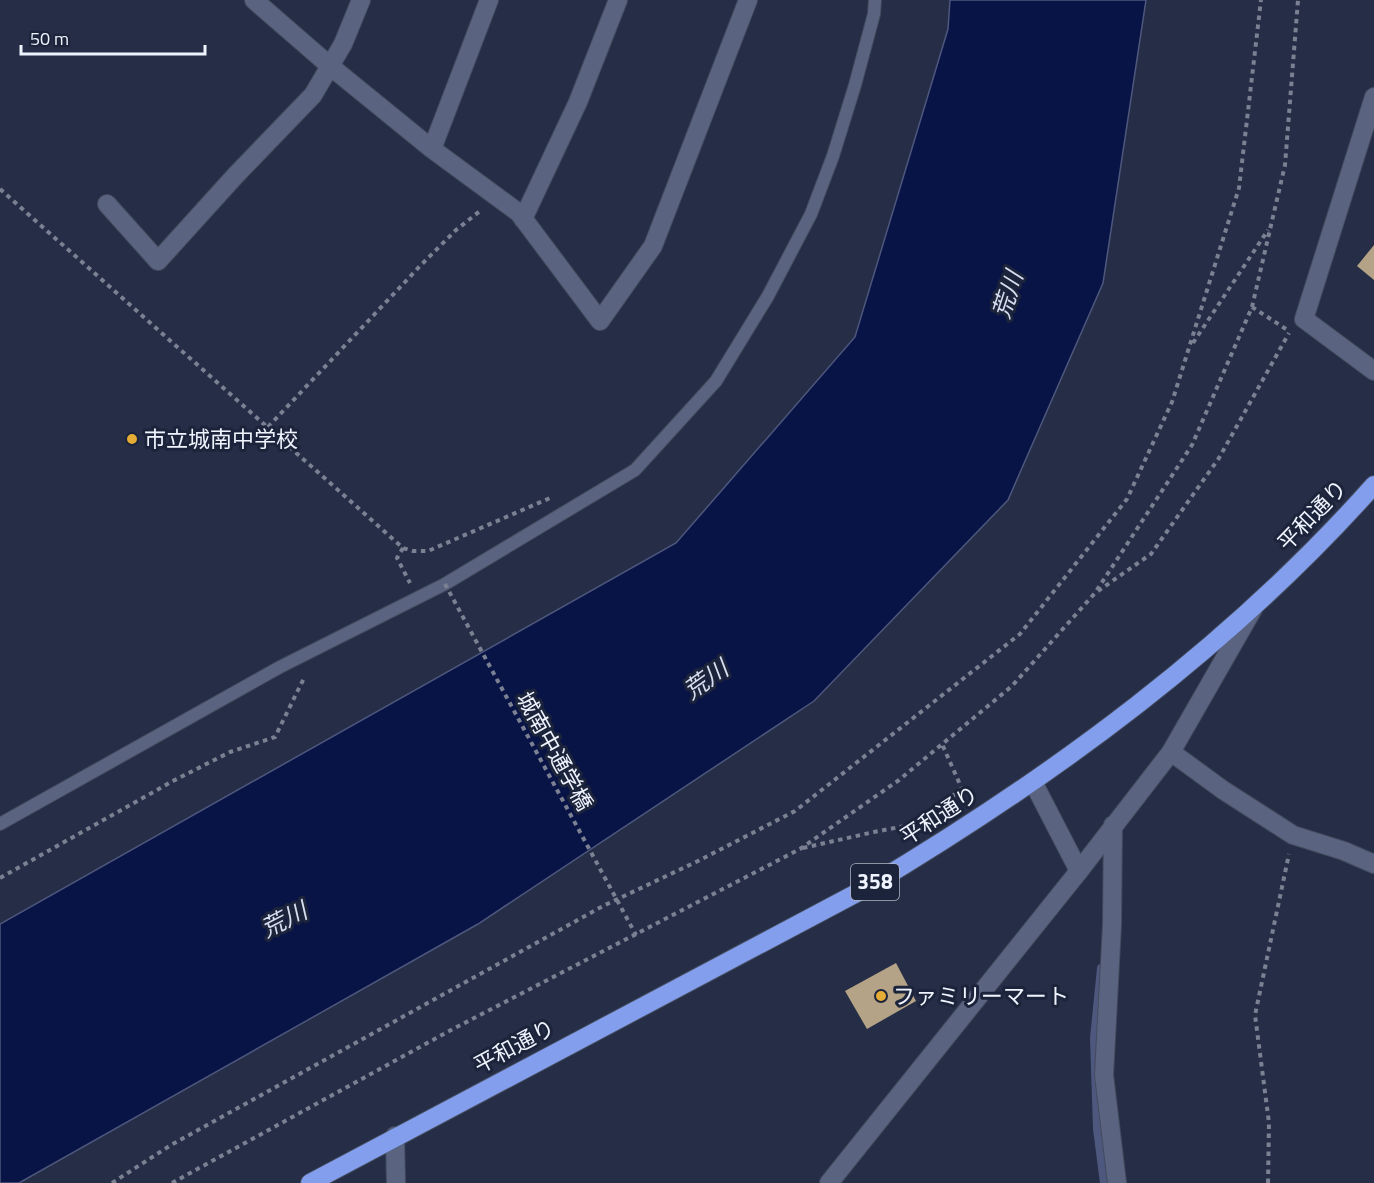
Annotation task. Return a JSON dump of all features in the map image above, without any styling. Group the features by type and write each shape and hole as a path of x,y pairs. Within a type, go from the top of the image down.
{"highway":[{"name":"平和通り","path":"310,1183 868,887 945,841 1033,782 1135,708 1204,652 1253,609 1340,523 1374,485"}],"street":[{"path":"254,0 330,66 432,148 519,213 600,321 653,246 748,0"},
{"path":"107,204 158,261 313,95 343,44 361,0"},
{"path":"432,148 489,0"},
{"path":"523,219 578,102 618,0"},
{"path":"1374,97 1304,319 1374,371"},
{"path":"829,1183 1079,871 1171,752 1253,609"},
{"path":"1171,752 1223,790 1293,836 1344,851 1374,864"},
{"path":"1033,782 1079,871"},
{"path":"1113,825 1112,925 1104,1075 1117,1183"},
{"path":"395,1136 396,1183"}],"lane":[{"path":"0,824 320,645 445,584 635,470 716,381 768,296 811,214 833,156 855,85 874,14 875,0"}],"path":[{"path":"112,1183 171,1145 603,906 795,811 1020,634 1127,499 1172,402 1239,188 1261,0"},
{"path":"172,1183 451,1030 800,849 899,780 1012,686 1095,593 1192,445 1252,307 1285,165 1299,0"},
{"path":"0,189 403,548 428,551 556,495"},
{"path":"268,427 366,321 449,237 497,197"},
{"path":"1189,349 1270,227"},
{"path":"1095,593 1151,554 1219,458 1289,331 1252,307"},
{"path":"403,548 396,558 418,597"},
{"name":"城南中通学橋","path":"445,584 636,935"},
{"path":"0,878 173,781 230,752 275,737 320,645"},
{"path":"800,849 915,824 962,789 942,744"},
{"path":"1268,1183 1269,1123 1255,1015 1293,836"}],"water":[{"name":"荒川","path":"950,0 1146,0 1103,283 1008,500 814,701 478,924 19,1183 0,1183 0,924 676,543 855,337 948,29"}],"building":[{"path":"1374,245 1374,280 1357,266"},
{"name":"ファミリーマート","path":"896,963 916,1001 867,1029 845,991"}],"waterway":[{"path":"1101,968 1094,1038 1097,1129 1104,1183"}],"place":[{"name":"市立城南中学校","path":"132,439"},
{"name":"ファミリーマート","path":"881,996"}]}
